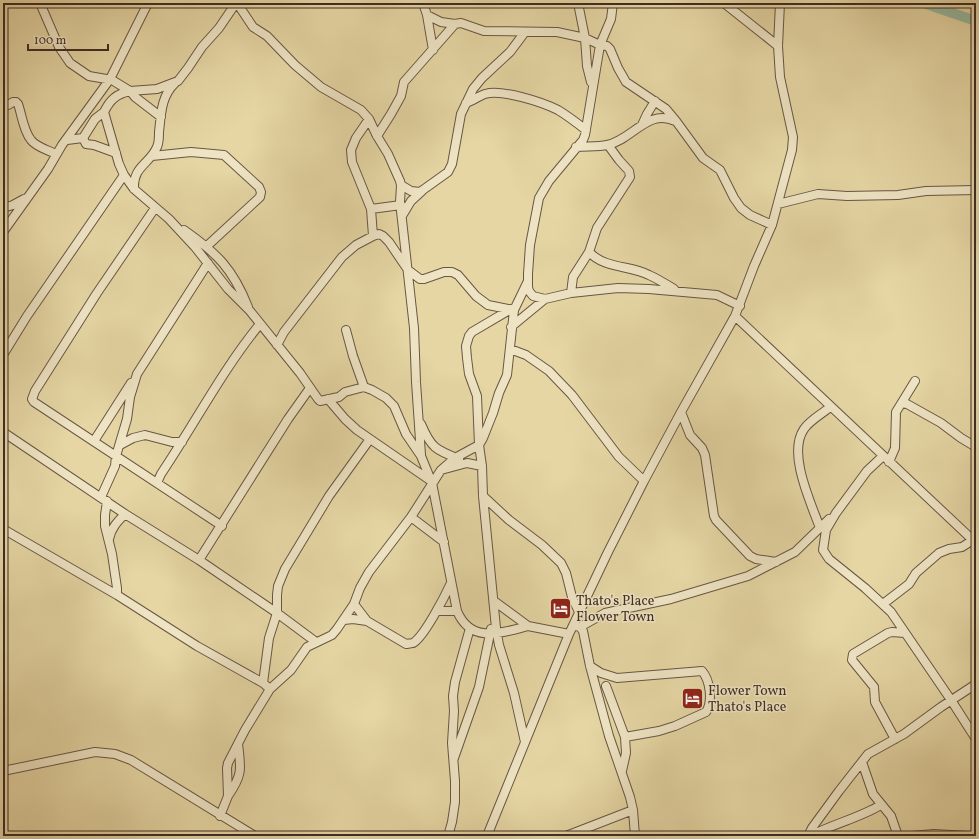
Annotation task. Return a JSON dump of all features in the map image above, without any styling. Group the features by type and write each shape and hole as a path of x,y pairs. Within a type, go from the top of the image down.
{"street":[{"path":"40,3 59,47 65,57 78,69 89,76 110,79 130,91 135,97 160,117"},
{"path":"3,232 48,169 56,154 110,79 148,3"},
{"path":"134,188 133,180 137,172 152,156 157,147 160,117 167,92 178,81 202,47 219,28 236,3 253,27 267,36 295,66 322,87 360,110 369,119 388,154 401,185 401,205 414,328 421,456"},
{"path":"423,3 427,15 433,50"},
{"path":"578,3 585,38 587,66 592,86"},
{"path":"613,3 611,19 600,45 583,140 544,187 539,198 530,245 528,281 529,291 533,296 545,298 571,293 618,288 676,290 716,295 740,306"},
{"path":"724,3 778,46"},
{"path":"635,836 633,810 622,771 609,736 590,666 584,636 577,626 579,612 644,481 740,306 754,266 772,225 792,150 793,137 780,77 778,46 780,3"},
{"path":"427,15 441,22 455,24 461,23 484,31 557,32 585,38 600,45 607,46 610,49 626,82 666,109 703,158 720,170 734,198 741,208 750,215 772,225"},
{"path":"377,136 401,96 404,82 455,24"},
{"path":"402,216 411,202 438,178 443,176 450,168 461,114 473,89 477,83 510,52 525,32"},
{"path":"67,140 83,138 96,118 104,112 114,97 130,91 157,89 178,81"},
{"path":"466,104 484,94 509,94 538,102 557,110 586,130"},
{"path":"642,126 655,101"},
{"path":"3,105 8,106 13,102 18,104 31,140 56,154"},
{"path":"104,112 124,175 134,188 155,208 207,246 230,271 241,289 250,311"},
{"path":"576,147 608,145 654,118 664,118 676,121"},
{"path":"369,119 356,138 351,150 352,162 371,209 373,236"},
{"path":"83,138 86,144 94,145 116,153"},
{"path":"571,293 573,276 589,252 597,228 622,191 630,175 629,171 608,145"},
{"path":"152,156 191,152 224,155 259,187 261,192 260,197 207,246"},
{"path":"3,355 27,316 124,175"},
{"path":"401,185 413,192 423,191"},
{"path":"778,204 818,194 847,196 891,195 926,191 976,190"},
{"path":"3,208 19,202 27,197"},
{"path":"371,209 401,205"},
{"path":"155,208 97,293 32,398 34,402 222,526"},
{"path":"3,211 12,219"},
{"path":"169,219 196,247 228,288 250,311 307,382 318,399 328,399 339,396 345,392 364,386"},
{"path":"277,345 284,332 342,257 356,245 379,234 389,242 408,270 420,279 444,272 452,272 458,275 476,296 488,305 512,310"},
{"path":"589,252 595,258 609,264 649,274 676,290"},
{"path":"94,441 208,263"},
{"path":"228,796 227,768 232,755 270,689 291,670 307,647 332,635 344,620 354,604 360,588 369,572 411,517 431,482 440,470 454,458 479,445 487,430 499,393 507,375 512,310 528,281"},
{"path":"511,327 545,298"},
{"path":"454,759 479,687 494,634 495,614 483,496 477,396 469,374 466,346 472,332 512,310"},
{"path":"735,316 974,542 939,553 916,573 909,584 883,604"},
{"path":"157,483 222,377 249,337 260,324"},
{"path":"346,330 350,348 364,386 386,398 394,406 406,434 421,456 431,482 460,620 466,626 477,632 494,634 528,626 569,634"},
{"path":"510,349 526,355 549,371 572,395 619,457 644,481"},
{"path":"117,595 109,540 105,526 104,499 107,485 115,466 116,456 127,419 130,397 137,374"},
{"path":"915,381 896,412 895,448 886,459 866,471 836,513 826,530 823,550 826,555 891,612 976,739"},
{"path":"199,560 222,526 288,419 310,388"},
{"path":"328,399 345,419 357,430 431,482"},
{"path":"902,403 907,404 941,423 976,447"},
{"path":"820,528 800,471 798,447 801,434 804,429 830,407"},
{"path":"681,412 690,434 702,448 705,455 714,516 716,520 750,556 756,559 776,562"},
{"path":"419,418 431,444 438,450 467,463 482,466"},
{"path":"3,432 126,514 199,560 277,613 316,642"},
{"path":"120,445 133,438 145,435 172,442 182,442"},
{"path":"263,683 269,638 277,613 278,586 285,569 329,496 370,439"},
{"path":"440,470 467,463"},
{"path":"483,496 509,520 542,545 561,563 566,573 572,596 579,612"},
{"path":"487,836 569,634 577,626 605,613 671,599 748,576 795,552 836,513"},
{"path":"109,540 110,533 116,524 126,514"},
{"path":"411,517 444,542"},
{"path":"3,529 117,595 197,646 263,683 270,689"},
{"path":"354,604 367,621 406,644 412,643 418,638 437,611 451,583"},
{"path":"494,601 528,626"},
{"path":"437,611 457,611"},
{"path":"344,620 353,619 367,621"},
{"path":"448,836 455,802 452,743 454,711 453,696 455,682 470,628"},
{"path":"895,739 875,702 874,687 852,660 854,654 888,633 905,633"},
{"path":"494,634 500,645 514,693 525,742"},
{"path":"590,666 601,673 617,678 702,671 707,679 710,695 709,708 706,712 675,726 625,738"},
{"path":"598,695 606,686 617,678"},
{"path":"809,836 812,828 868,754 904,734 976,684"},
{"path":"606,686 625,738 626,753 622,771"},
{"path":"220,816 240,773 238,743"},
{"path":"3,771 95,752 115,754 131,760 220,816 255,836"},
{"path":"862,762 873,794 891,816 898,836"},
{"path":"809,836 859,816 881,805"},
{"path":"566,836 633,810"},
{"path":"912,836 934,834 968,836"},
{"path":"971,836 976,836"}],"waterway":[{"path":"923,3 976,21"}],"place":[{"name":"Thato's Place Flower Town","path":"561,609"},
{"name":"Flower Town Thato's Place","path":"692,699"}]}
